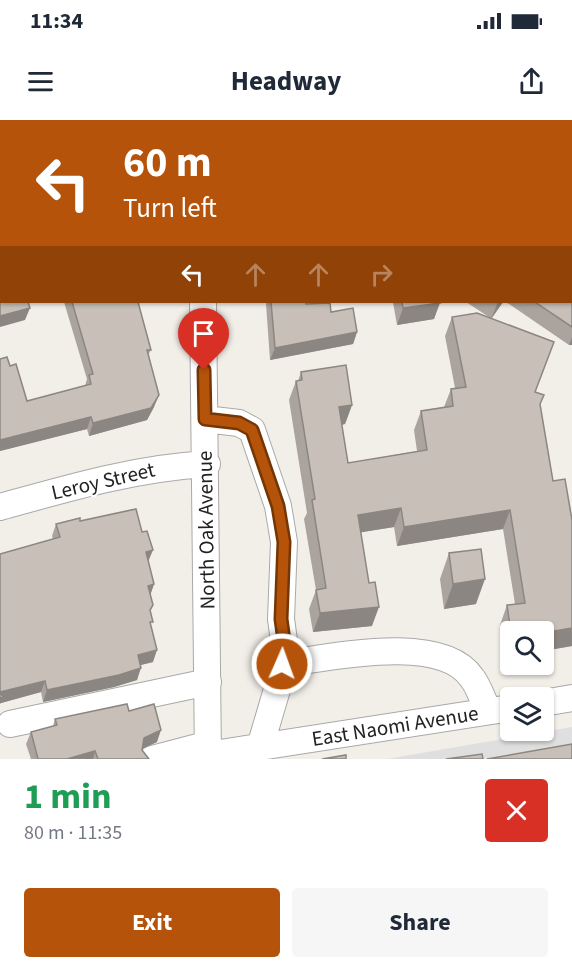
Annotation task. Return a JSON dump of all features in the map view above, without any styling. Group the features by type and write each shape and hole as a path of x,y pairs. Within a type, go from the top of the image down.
{"street":[{"name":"North Oak Avenue","path":"203,303 207,464 208,753"},
{"path":"205,419 239,423 252,430 278,506 284,542 281,619 285,648 260,747"},
{"name":"Leroy Street","path":"0,507 103,479 169,466 207,464"},
{"path":"282,664 392,650 425,651 458,664 499,709"},
{"path":"10,724 208,682"},
{"path":"554,701 572,698"},
{"name":"East Naomi Avenue","path":"152,759 260,747 499,709"}],"shaded area":[{"path":"572,727 572,759 387,759 500,739 554,741 554,730"}],"building":[{"path":"0,303 28,303 30,308 0,316"},
{"path":"72,303 138,303 151,350 147,350 159,395 151,408 93,423 91,417 0,440 0,359 7,357 10,366 16,364 27,401 91,384 89,375 93,374"},
{"path":"271,303 330,303 331,312 353,308 357,332 275,348"},
{"path":"402,303 440,303 403,308"},
{"path":"536,303 572,303 572,327"},
{"path":"477,313 554,342 535,392 544,395 540,404 553,481 565,479 572,520 572,628 554,631 554,621 509,621 507,605 525,603 510,510 404,527 401,508 358,515 369,583 375,582 379,607 320,613 316,590 326,588 312,500 315,499 296,381 302,380 301,372 346,365 352,405 339,407 348,463 427,450 421,411 453,406 451,389 466,387 452,317"},
{"path":"136,509 142,532 147,531 153,550 146,552 154,584 148,586 153,605 150,610 153,622 150,622 157,650 138,655 141,668 119,675 47,690 45,681 0,692 0,554 60,537 56,524"},
{"path":"481,549 485,579 453,584 449,553"},
{"path":"127,704 129,711 154,704 161,730 144,738 142,750 149,759 98,759 95,751 67,759 38,759 31,732 57,725 55,719"},
{"path":"572,744 572,759 487,759"},
{"path":"482,754 483,759 446,759"},
{"path":"346,755 346,759 322,759"}],"route":[{"path":"204,370 205,419 239,423 252,430 278,506 284,542 281,619 285,648 282,664"}]}
